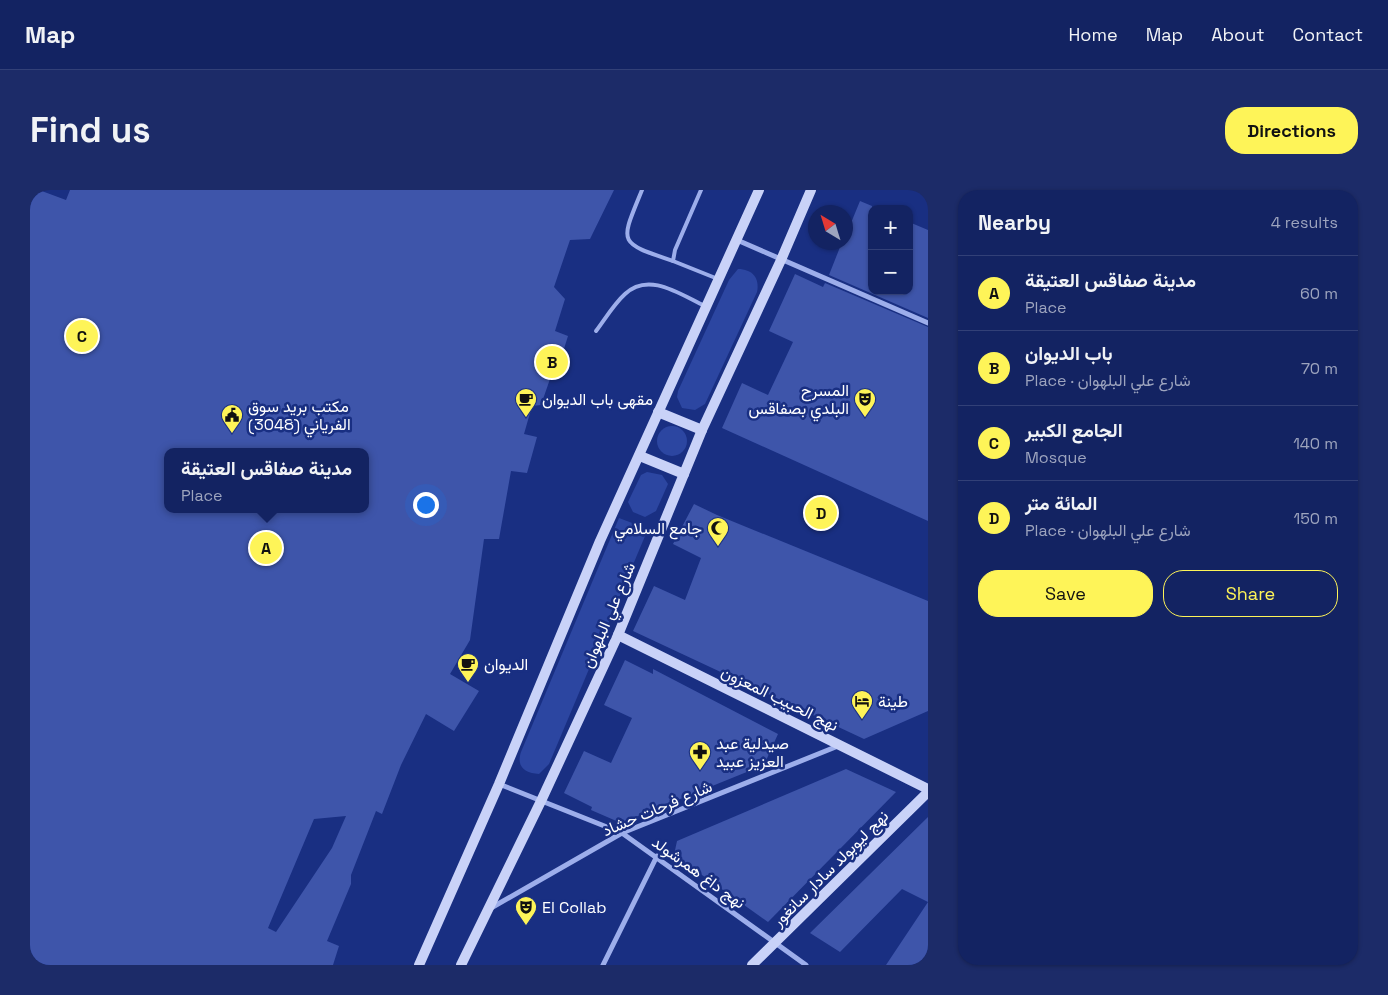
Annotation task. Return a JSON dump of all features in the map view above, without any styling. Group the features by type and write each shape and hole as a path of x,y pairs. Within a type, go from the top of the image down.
{"main road":[{"path":"419,965 499,784 600,541 759,190"},
{"name":"شارع علي البلهوان","path":"462,965 618,635 702,430 781,260 811,190"},
{"path":"658,412 702,430"},
{"path":"640,456 684,474"},
{"name":"نهج الحبيب المعزون","path":"618,635 840,745 928,791"},
{"name":"نهج ليوبولد سادار سانغور","path":"752,965 928,791"}],"street":[{"path":"737,240 928,323"},
{"name":"شارع فرحات حشاد","path":"490,908 622,833 840,745"},
{"name":"نهج داغ همرشولد","path":"499,784 622,833 657,856 806,965"},
{"path":"603,965 657,856"}],"lane":[{"path":"642,190 626,228 628,241 637,249 718,279"},
{"path":"673,262 675,250 701,190"},
{"path":"596,331 626,293 640,285 659,284 705,306"}],"shaded area":[{"path":"738,269 743,269 754,275 758,287 757,292 705,404 695,410 682,408 677,397 678,391 729,280"},
{"path":"672,426 682,431 687,441 682,451 672,456 662,451 657,441 662,431"},
{"path":"647,472 662,475 668,484 656,511 645,517 633,512 628,502 641,475"},
{"path":"619,518 648,529 549,764 539,774 526,771 520,762 521,752"}],"building":[{"path":"30,190 39,190 66,200 70,190 614,190 590,239 570,240 554,287 565,299 555,331 568,336 563,352 553,351 545,377 550,379 541,405 532,406 524,434 537,437 527,473 511,471 499,539 484,539 470,640 450,674 479,691 454,731 426,714 401,765 382,814 376,811 351,875 351,884 327,941 339,946 333,965 30,965","holes":["346,816 332,848 276,932 268,928 314,819"]},
{"path":"860,201 870,205 868,205 868,292 829,275 839,250 853,250 853,218"},
{"path":"913,224 928,230 928,318 875,295 913,295"},
{"path":"795,274 823,287 825,283 928,327 928,521 722,428 742,383 768,395 793,342 769,331"},
{"path":"694,504 928,601 928,711 864,739 633,631 654,586 685,600 701,558 673,544"},
{"path":"625,660 653,674 653,669 778,734 764,765 621,823 591,810 592,807 564,793 584,751 611,763 632,718 604,705"},
{"path":"846,769 896,792 768,922 674,855 677,841"},
{"path":"928,817 928,902 902,889 840,952 810,933"},
{"path":"928,902 928,965 886,965"}],"place":[{"name":"الجامع الكبير","path":"82,336"},
{"name":"باب الديوان","path":"552,362"},
{"name":"مقهى باب الديوان","path":"526,418"},
{"name":"المسرح البلدي بصفاقس","path":"865,418"},
{"name":"مكتب بريد سوق الفرياني (3048)","path":"232,434"},
{"name":"المائة متر","path":"821,513"},
{"name":"جامع السلامي","path":"718,547"},
{"name":"مدينة صفاقس العتيقة","path":"266,548"},
{"name":"الديوان","path":"468,683"},
{"name":"طينة","path":"862,720"},
{"name":"صيدلية عبد العزيز عبيد","path":"700,771"},
{"name":"El Collab","path":"526,926"}]}
